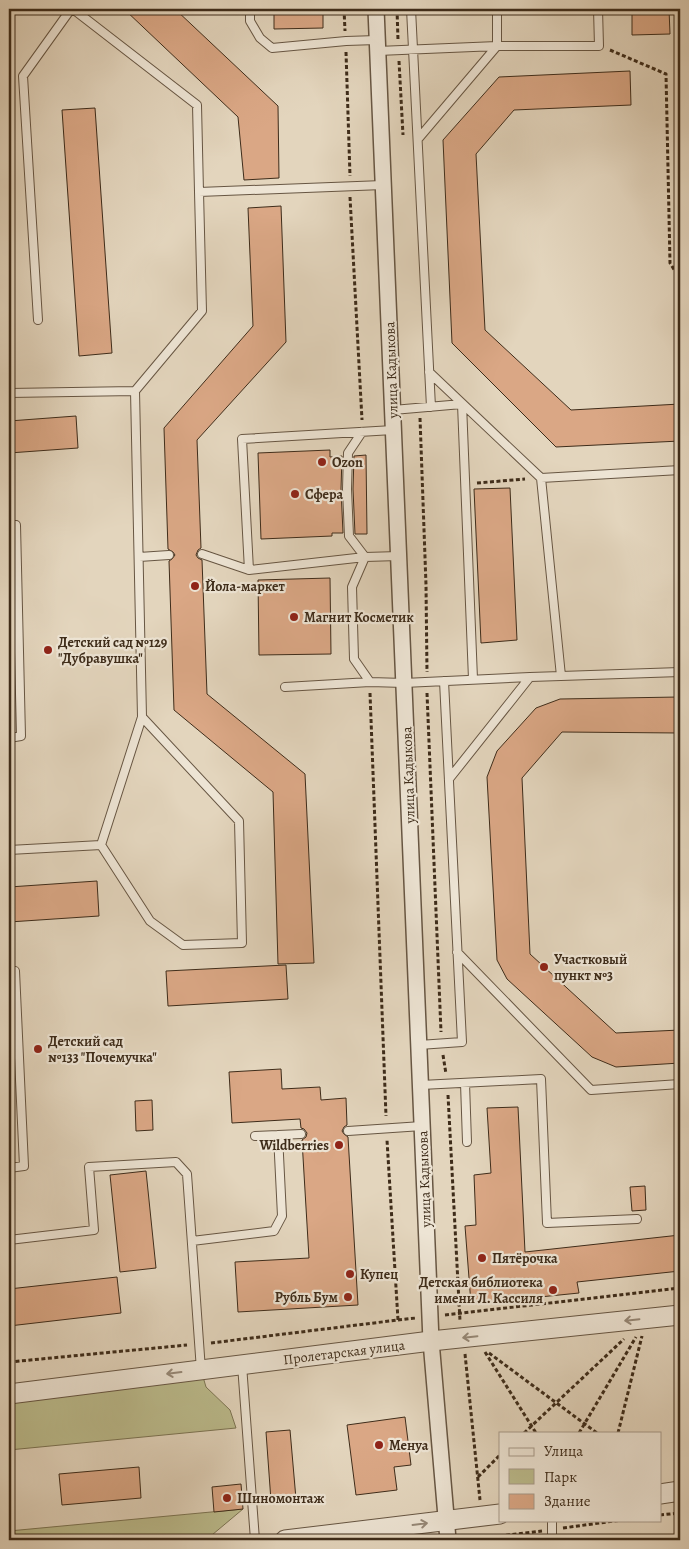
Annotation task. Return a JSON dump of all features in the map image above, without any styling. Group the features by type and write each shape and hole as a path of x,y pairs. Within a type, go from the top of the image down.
{"street":[{"name":"улица Кадыкова","path":"376,9 431,1341 448,1540"},
{"name":"Пролетарская улица","path":"9,1394 431,1341 680,1315"},
{"path":"662,1494 680,1492"},
{"path":"285,1540 499,1514"}],"lane":[{"path":"38,320 23,76 72,9 196,105 202,311 135,390 142,717 101,845"},
{"path":"250,9 250,22 260,38 272,48 346,41 414,50 497,46 599,46 598,9"},
{"path":"412,9 431,406"},
{"path":"418,139 497,46 497,9"},
{"path":"199,192 383,185"},
{"path":"429,372 541,478 560,676"},
{"path":"9,393 135,390"},
{"path":"393,410 462,404"},
{"path":"462,404 473,680"},
{"path":"249,570 242,439 394,430"},
{"path":"362,432 348,453 346,489 349,536 365,557"},
{"path":"541,478 680,470"},
{"path":"9,525 16,525 21,736 9,738"},
{"path":"202,554 249,570 365,557 399,556"},
{"path":"139,556 169,555"},
{"path":"365,557 352,587 354,659 370,682"},
{"path":"285,687 370,682 404,683 680,672"},
{"path":"449,779 530,677"},
{"path":"419,1045 462,1042 444,681"},
{"path":"101,845 150,921 184,945 242,943 239,821 142,717"},
{"path":"9,850 101,845"},
{"path":"457,952 591,1090 680,1084"},
{"path":"9,972 15,972 24,1166 9,1168"},
{"path":"420,1085 541,1079 547,1223 637,1219"},
{"path":"465,1083 466,1142"},
{"path":"348,1131 422,1126"},
{"path":"255,1136 301,1134"},
{"path":"192,1241 274,1231 282,1216 278,1135"},
{"path":"9,1240 94,1230 89,1167 176,1162 187,1174 200,1370"},
{"path":"242,1365 255,1540"},
{"path":"552,1522 552,1540"}],"path":[{"path":"344,9 350,186 362,432"},
{"path":"599,46 666,74 670,264 680,279"},
{"path":"466,484 541,478"},
{"path":"398,1320 680,1288"},
{"path":"580,1432 646,1318"},
{"path":"618,1432 646,1318"},
{"path":"463,1338 483,1540"},
{"path":"525,1432 626,1338"},
{"path":"535,1432 483,1349 596,1432"},
{"path":"478,1477 499,1457"},
{"path":"662,1515 680,1513"}],"green space":[{"path":"201,1370 206,1387 230,1410 236,1428 9,1450 9,1394"},
{"path":"243,1509 206,1540 9,1540 9,1531"}],"building":[{"path":"124,9 175,9 278,106 279,178 244,180 238,117"},
{"path":"274,9 323,9 323,28 274,29"},
{"path":"632,9 669,9 670,34 632,35"},
{"path":"630,71 631,105 514,110 476,154 485,330 571,410 680,404 680,441 556,447 452,343 443,140 499,77"},
{"path":"95,108 112,353 79,356 62,110"},
{"path":"281,206 286,342 197,440 201,548 196,555 202,560 207,694 305,774 314,963 278,964 273,792 174,710 169,561 175,555 168,549 164,428 253,326 248,208"},
{"path":"76,416 78,448 9,453 9,421"},
{"name":"Сфера","path":"330,450 330,457 342,456 343,533 332,533 332,536 261,539 258,453"},
{"path":"366,455 367,534 355,534 354,456"},
{"path":"510,488 517,640 481,643 474,489"},
{"name":"Магнит Косметик","path":"330,578 331,654 259,655 258,580"},
{"path":"678,697 679,733 562,732 522,778 530,954 616,1033 680,1030 680,1063 616,1067 592,1057 507,979 497,960 487,777 497,751 536,708 560,699"},
{"path":"97,881 99,916 9,922 9,887"},
{"path":"286,965 288,999 168,1006 166,971"},
{"path":"281,1069 282,1089 320,1087 321,1100 346,1098 347,1125 342,1131 348,1137 358,1305 238,1312 235,1262 309,1258 302,1140 306,1137 307,1133 301,1128 300,1119 232,1123 229,1072"},
{"path":"152,1100 153,1130 136,1131 135,1101"},
{"path":"518,1107 525,1252 680,1235 680,1271 577,1282 579,1293 471,1304 465,1226 476,1225 474,1175 491,1173 487,1108"},
{"path":"146,1171 156,1268 120,1272 110,1175"},
{"path":"645,1186 646,1210 632,1211 630,1187"},
{"path":"117,1277 121,1313 9,1326 9,1289"},
{"name":"Менуа","path":"405,1417 411,1465 394,1467 397,1490 356,1495 347,1425"},
{"path":"290,1430 296,1499 271,1501 266,1432"},
{"path":"139,1467 141,1498 62,1505 59,1474"},
{"name":"Шиномонтаж","path":"241,1484 243,1509 214,1512 212,1487"}],"place":[{"name":"Ozon","path":"322,462"},
{"name":"Сфера","path":"295,494"},
{"name":"Йола-маркет","path":"195,586"},
{"name":"Магнит Косметик","path":"294,617"},
{"name":"Детский сад №129 \"Дубравушка\"","path":"48,650"},
{"name":"Участковый пункт №3","path":"544,967"},
{"name":"Детский сад №133 \"Почемучка\"","path":"38,1049"},
{"name":"Wildberries","path":"339,1145"},
{"name":"Пятёрочка","path":"482,1258"},
{"name":"Купец","path":"350,1274"},
{"name":"Детская библиотека имени Л. Кассиля","path":"553,1290"},
{"name":"Рубль Бум","path":"348,1297"},
{"name":"Менуа","path":"379,1445"},
{"name":"Шиномонтаж","path":"227,1498"}]}
